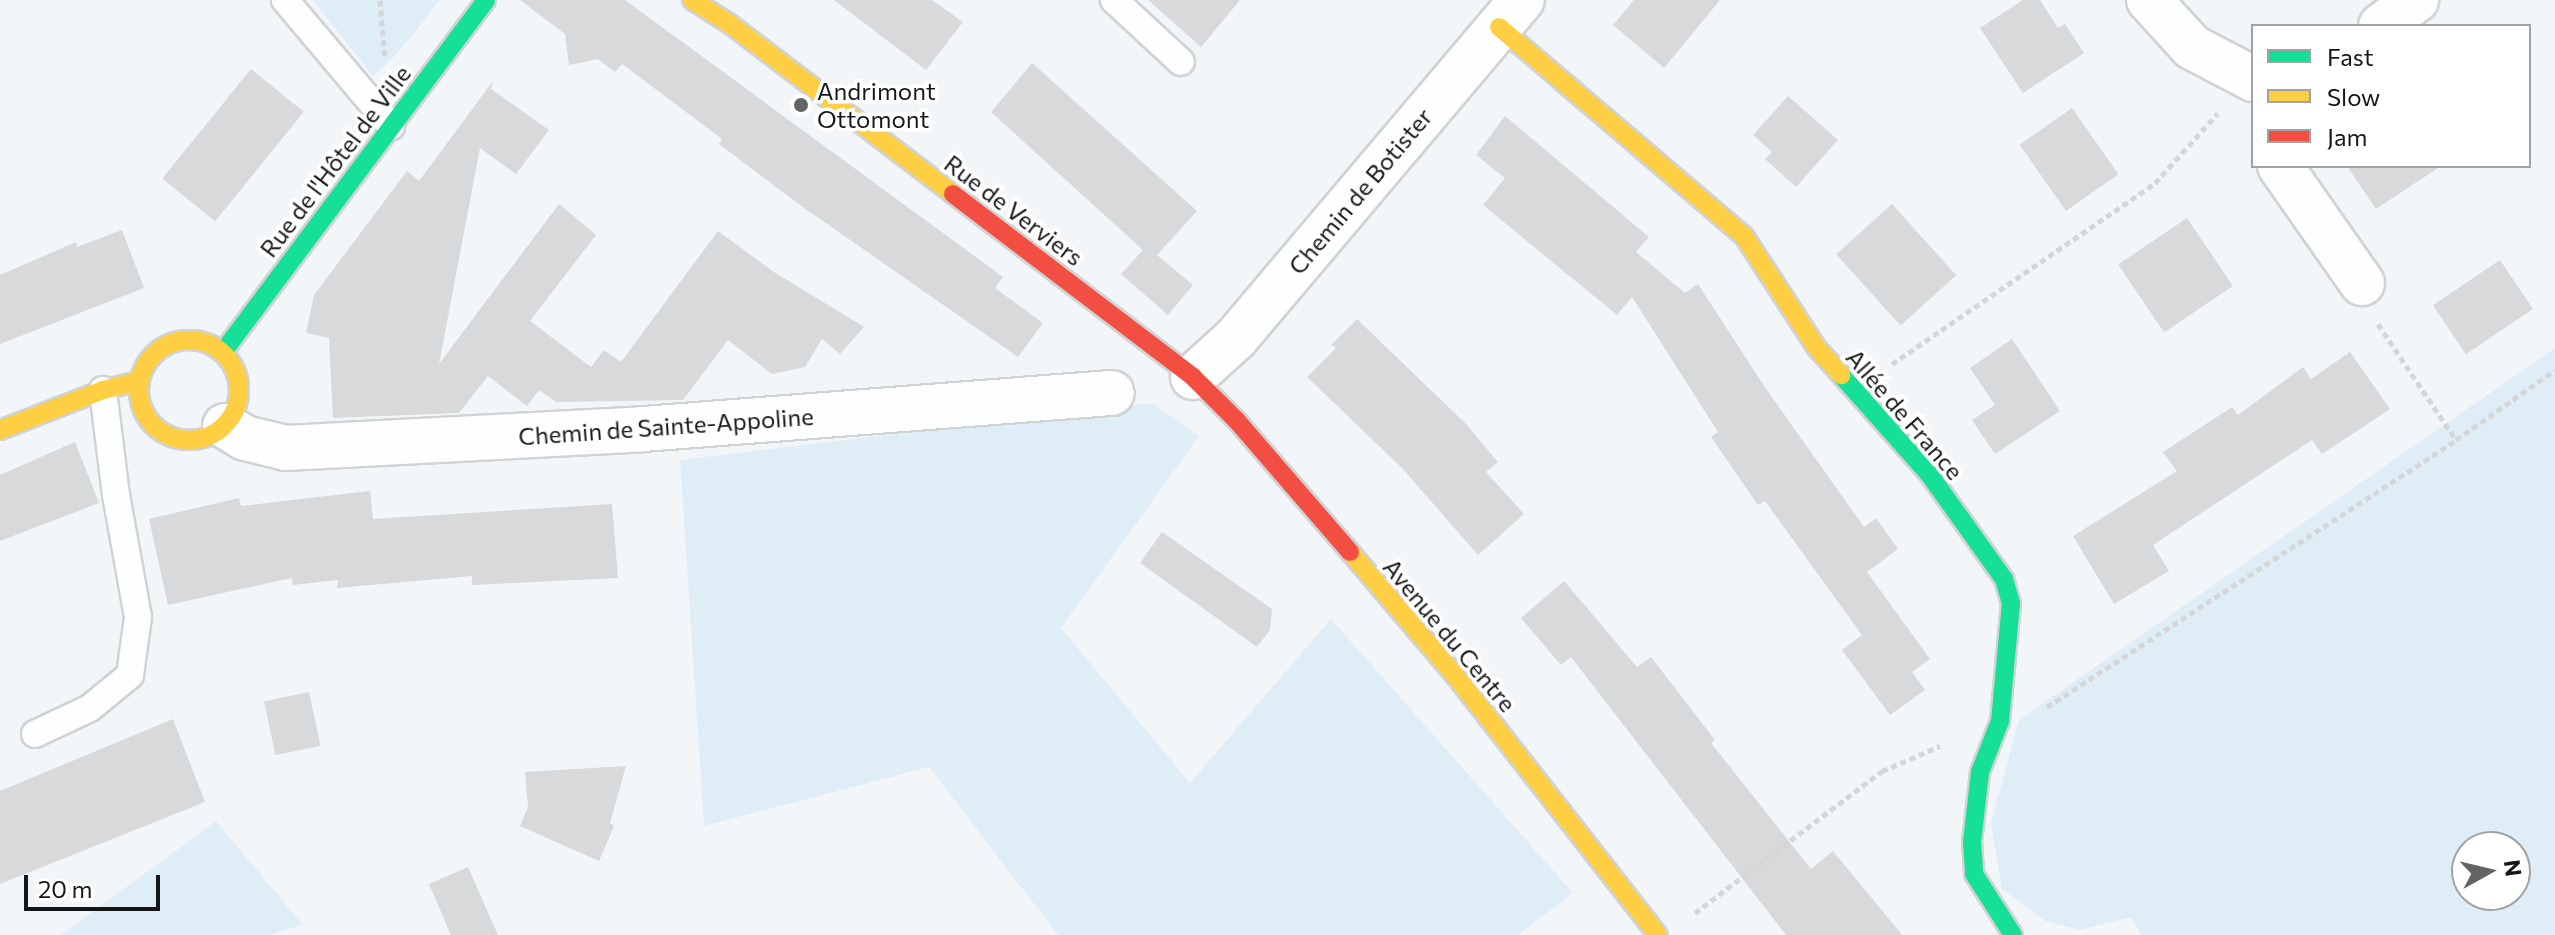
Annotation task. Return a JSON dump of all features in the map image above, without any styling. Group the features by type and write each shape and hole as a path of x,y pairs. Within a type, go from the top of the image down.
{"street":[{"name":"Rue de l'Hôtel de Ville","path":"223,352 486,0"},
{"name":"Rue de Verviers","path":"692,0 730,24 1193,377"},
{"name":"Rue de Verviers","path":"708,0 730,24"},
{"path":"2149,0 2192,47 2251,84"},
{"path":"2384,24 2416,0"},
{"name":"Chemin de Botister","path":"1193,377 1236,338 1510,14"},
{"name":"Allée de France","path":"1510,14 1744,236 1816,347 1929,474 2004,579 2011,603 2000,721 1980,772 1972,842 1974,874 2013,935"},
{"path":"2281,168 2362,283"},
{"path":"183,340 205,341 223,352 235,369 240,388 237,408 225,426 211,436 193,440 175,438 159,430 147,417 140,400 139,381 147,362 163,347 183,340"},
{"name":"Avenue du Centre","path":"1193,377 1237,421 1454,674 1658,935"},
{"path":"0,430 103,390 139,381"},
{"name":"Chemin de Sainte-Appoline","path":"225,426 245,438 286,448 643,429 1112,393"}],"lane":[{"path":"285,0 391,126"},
{"path":"1114,0 1181,62"},
{"path":"35,734 90,708 130,675 138,617 116,495 103,390"}],"path":[{"path":"1854,391 2155,183 2251,86"},
{"path":"2362,283 2367,307 2456,440"},
{"path":"1691,916 1882,771 2000,721 2042,709 2456,440 2555,370"}],"shaded area":[{"path":"313,0 440,0 397,54 373,76"},
{"path":"2555,348 2555,935 2141,935 2131,917 2080,930 2045,921 2002,889 1991,823 2019,720"},
{"path":"1152,403 1199,436 1061,628 1190,783 1331,619 1573,893 1518,935 1058,935 929,767 704,826 680,460"},
{"path":"216,821 303,925 269,935 61,935"}],"building":[{"path":"520,0 625,0 1003,277 995,288 1043,323 1018,357 800,205 719,144 722,139 622,64 615,72 598,59 569,65 565,34"},
{"path":"834,0 932,0 963,22 926,70"},
{"path":"1148,0 1240,0 1201,47"},
{"path":"1634,0 1720,0 1664,68 1613,25"},
{"path":"2023,0 2040,0 2058,28 2065,24 2084,53 2023,93 1980,28"},
{"path":"1032,63 1197,211 1157,255 1193,285 1168,315 1121,274 1143,250 991,112"},
{"path":"251,69 304,112 215,221 162,179"},
{"path":"493,81 491,89 549,130 516,174 480,148 439,364 559,204 596,235 530,321 591,367 604,350 621,362 718,231 774,272 864,327 840,354 822,339 805,367 772,374 728,340 683,400 556,402 539,390 527,406 488,376 459,413 333,418 329,338 306,333 314,295 407,171 419,181"},
{"path":"1788,96 1838,140 1796,187 1765,159 1772,152 1753,135"},
{"path":"2072,108 2118,174 2066,211 2020,145"},
{"path":"1505,116 1649,237 1636,252 1685,293 1698,284 1764,386 1864,527 1876,518 1898,549 1867,572 1930,659 1912,672 1925,690 1890,715 1842,650 1862,635 1765,501 1758,505 1711,437 1718,432 1632,297 1617,315 1483,205 1505,178 1476,155"},
{"path":"2348,168 2438,168 2376,209"},
{"path":"1892,204 1956,275 1901,326 1836,254"},
{"path":"2187,218 2233,286 2164,332 2118,264"},
{"path":"122,230 144,288 0,344 0,275 76,242 77,247"},
{"path":"2500,260 2533,309 2466,354 2433,305"},
{"path":"1357,319 1466,424 1498,462 1486,472 1524,514 1478,555 1402,468 1307,377 1336,348 1331,345"},
{"path":"2012,339 2060,411 1995,454 1972,420 1995,405 1970,368"},
{"path":"2350,352 2390,409 2322,454 2312,440 2153,545 2169,571 2114,604 2073,536 2177,471 2163,452 2232,407 2238,415 2303,367 2311,379"},
{"path":"75,442 99,503 0,541 0,475"},
{"path":"370,491 373,519 612,504 618,578 472,585 472,576 337,588 338,580 293,585 292,578 168,605 149,519 239,498 241,506"},
{"path":"1162,532 1272,609 1270,630 1257,647 1140,563"},
{"path":"1564,581 1637,667 1651,657 1715,740 1711,743 1811,869 1833,851 1902,935 1786,935 1571,657 1561,665 1521,618"},
{"path":"309,692 320,746 275,755 264,702"},
{"path":"173,719 205,802 0,884 0,791"},
{"path":"626,766 610,823 614,826 599,861 520,826 528,807 525,772"},
{"path":"468,867 498,935 451,935 429,884"}],"traffic: fast":[{"path":"223,352 486,0"},
{"path":"1841,375 1929,474 2004,579 2011,603 2000,721 1980,772 1972,842 1974,874 2013,935"}],"traffic: slow":[{"path":"692,0 730,24 953,194"},
{"path":"1499,27 1744,236 1816,347 1841,375"},
{"path":"189,340 208,344 224,355 235,371 239,390 235,409 224,425 208,436 189,440 170,436 154,425 143,409 139,390 143,371 154,355 170,344 189,340"},
{"path":"0,430 103,390 139,381"},
{"path":"1350,552 1454,674 1658,935"}],"traffic: jam":[{"path":"953,194 1193,377 1237,421 1350,552"}],"place":[{"name":"Andrimont Ottomont","path":"801,105"}]}
